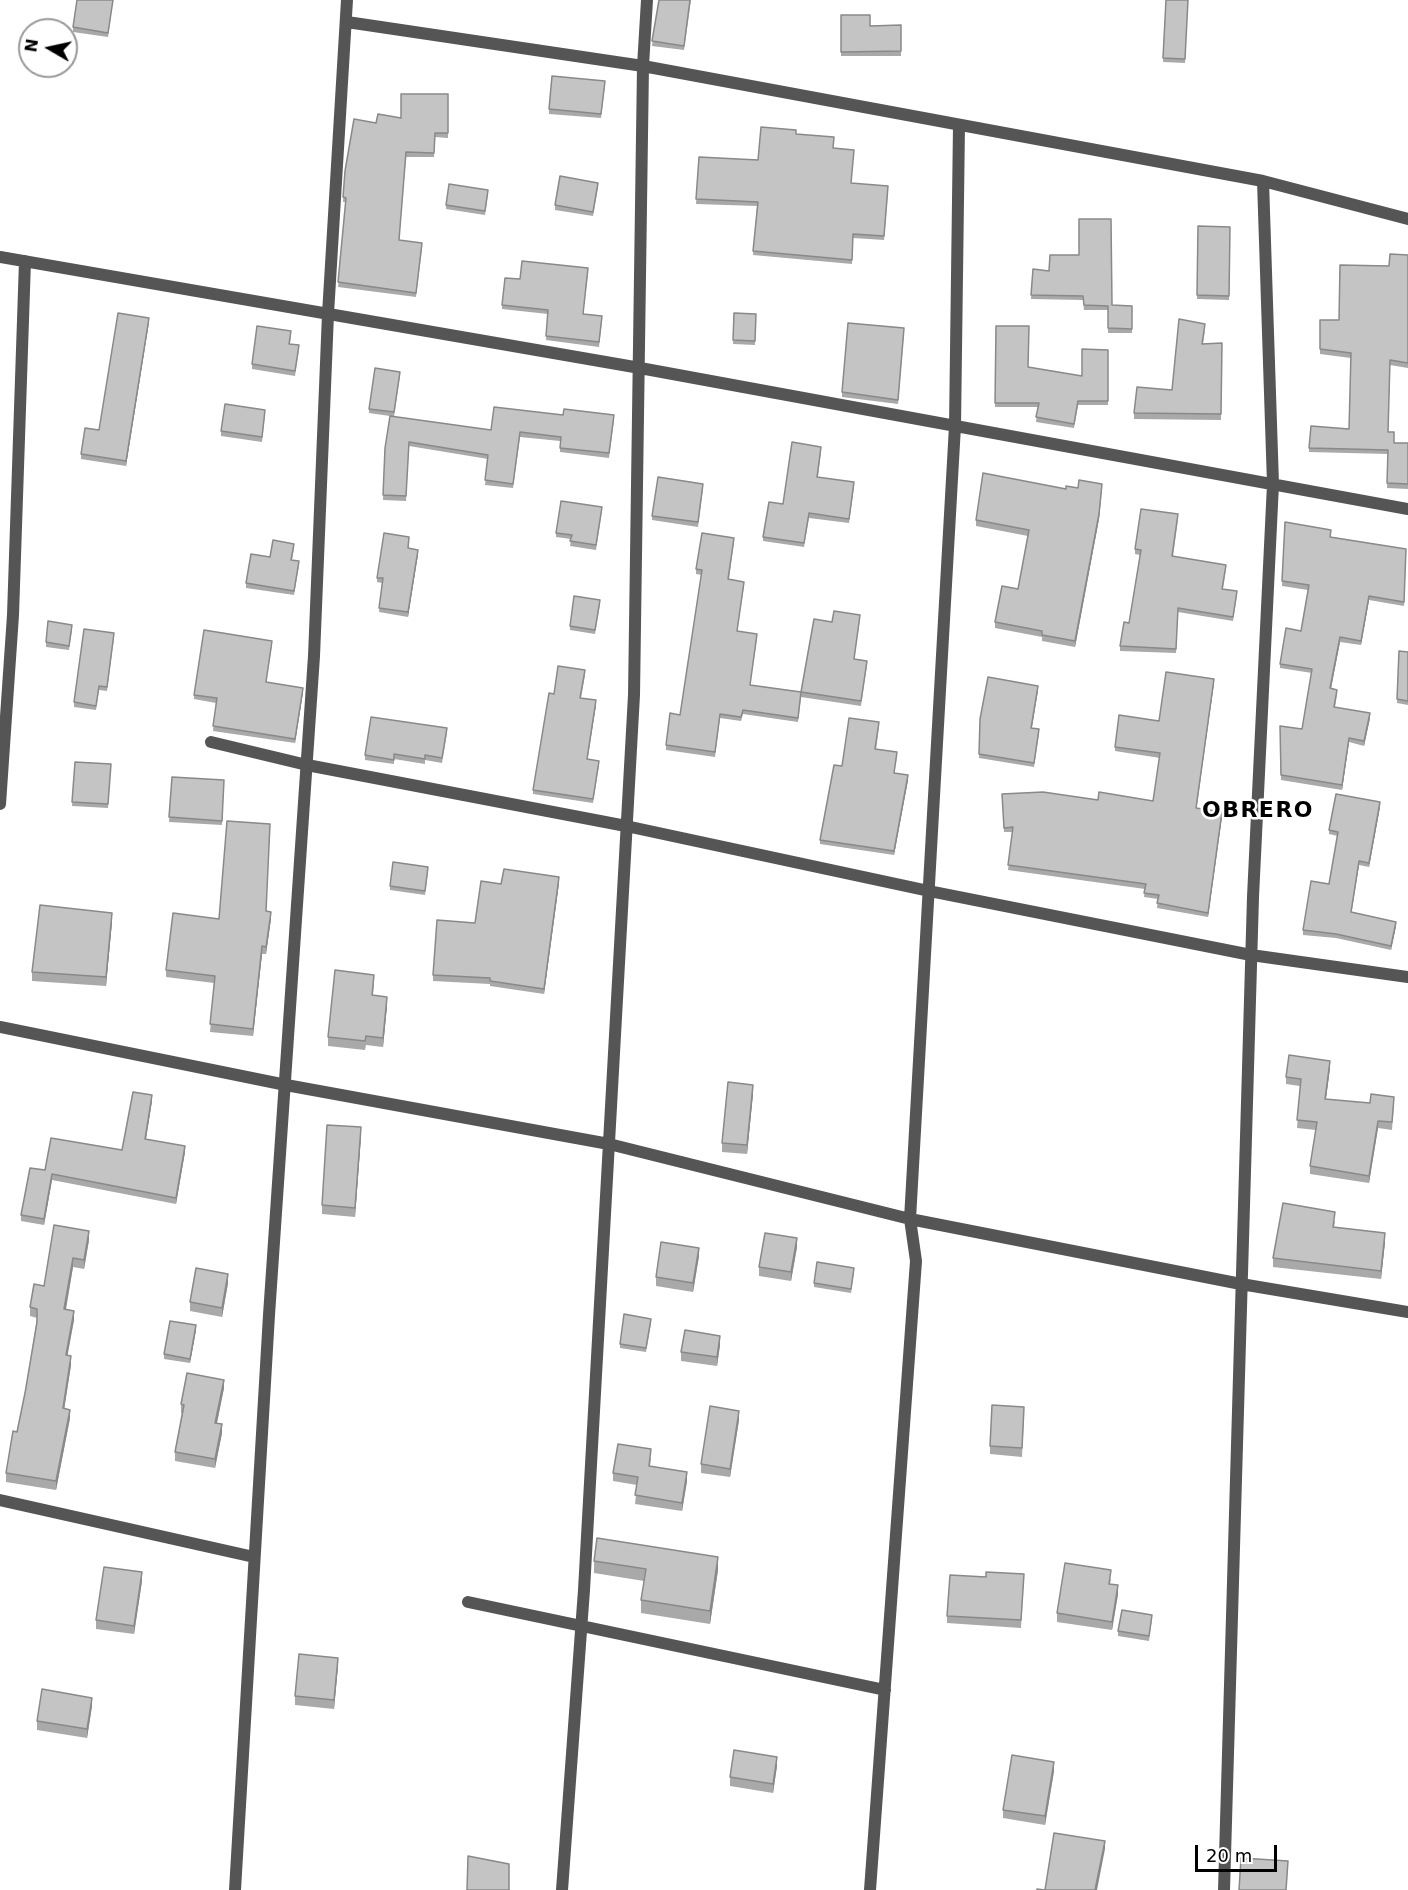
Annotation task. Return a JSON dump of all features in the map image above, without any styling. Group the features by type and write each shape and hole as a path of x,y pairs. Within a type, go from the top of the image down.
{"street":[{"path":"235,1890 254,1557 307,765 328,314 347,0"},
{"path":"562,1890 581,1627 634,695 643,66 647,0"},
{"path":"347,22 643,66 959,124 1263,181 1408,219"},
{"path":"870,1890 916,1261 910,1219 955,426 959,124"},
{"path":"1224,1890 1251,955 1273,484 1263,181"},
{"path":"0,256 640,368 1408,509"},
{"path":"0,804 13,615 25,261"},
{"path":"211,742 307,765 626,826 929,891 1251,955 1408,977"},
{"path":"0,1027 286,1085 609,1144 910,1219 1241,1284 1408,1312"},
{"path":"0,1500 254,1557"},
{"path":"468,1602 885,1690"}],"building":[{"path":"77,0 113,0 108,33 78,28 78,18 74,18"},
{"path":"659,0 690,0 684,46 652,41"},
{"path":"1166,0 1188,0 1185,59 1163,58"},
{"path":"841,15 870,15 870,26 901,25 901,51 841,52"},
{"path":"552,76 605,81 601,114 549,109"},
{"path":"401,94 448,94 448,133 435,133 434,153 406,152 399,240 422,243 416,293 338,282 346,198 343,197 345,171 354,119 376,123 378,114 401,118"},
{"path":"761,127 796,130 796,134 834,137 833,148 854,150 851,183 888,186 884,236 853,234 852,260 753,251 758,202 696,199 699,157 758,160"},
{"path":"560,176 598,183 593,212 555,205"},
{"path":"449,184 488,190 485,211 446,205"},
{"path":"1079,219 1111,219 1112,305 1132,306 1132,329 1108,328 1108,306 1084,305 1083,296 1031,295 1033,269 1049,271 1050,255 1079,255"},
{"path":"1198,226 1230,227 1229,296 1197,295"},
{"path":"1390,254 1408,255 1408,363 1390,360 1388,432 1394,432 1394,443 1408,443 1408,484 1387,483 1388,450 1309,448 1311,426 1349,429 1351,353 1320,349 1320,320 1339,320 1340,265 1389,266"},
{"path":"522,261 588,268 583,314 602,316 599,342 546,336 548,310 502,305 505,278 520,279"},
{"path":"118,313 149,318 126,461 81,454 85,428 99,430"},
{"path":"734,313 756,314 755,341 733,340"},
{"path":"1179,319 1205,324 1202,344 1222,343 1221,414 1134,413 1137,387 1172,390"},
{"path":"848,323 904,328 898,400 842,392"},
{"path":"257,326 291,331 289,344 299,345 295,371 252,364"},
{"path":"996,326 1029,326 1028,367 1082,376 1082,349 1108,350 1108,401 1078,401 1074,424 1036,417 1039,403 995,403"},
{"path":"375,368 400,372 394,412 369,409"},
{"path":"225,404 265,410 262,437 221,431"},
{"path":"494,407 563,415 564,409 614,415 609,453 560,448 561,437 520,432 513,484 485,480 488,455 409,442 406,496 383,495 385,448 390,416 491,430"},
{"path":"792,442 821,447 817,477 854,482 849,519 809,513 804,543 763,537 769,502 783,504"},
{"path":"983,473 1066,489 1066,486 1078,488 1079,480 1102,484 1099,514 1075,641 1042,635 1042,631 995,622 1002,586 1018,589 1029,530 976,520"},
{"path":"658,477 703,484 698,522 652,516"},
{"path":"561,501 602,507 596,545 570,541 572,535 556,533"},
{"path":"1141,509 1178,514 1172,556 1226,565 1222,589 1237,591 1233,617 1178,608 1176,649 1120,646 1124,622 1129,623 1141,550 1135,549"},
{"path":"1285,522 1331,530 1330,537 1406,549 1404,602 1369,596 1361,641 1340,637 1330,688 1337,690 1334,707 1370,713 1364,741 1349,738 1342,785 1281,775 1280,726 1302,729 1312,669 1280,664 1286,628 1301,631 1309,585 1282,581"},
{"path":"384,533 409,537 408,548 418,550 408,612 379,608 383,578 377,578"},
{"path":"702,533 734,538 728,579 744,582 737,631 757,634 750,685 801,692 798,718 743,710 741,717 720,714 715,752 666,745 670,713 680,715 702,570 696,569"},
{"path":"273,540 294,544 291,560 299,561 294,591 246,583 251,554 270,557"},
{"path":"574,596 600,600 595,630 570,626"},
{"path":"834,611 860,615 854,659 867,661 861,701 801,692 814,619 832,622"},
{"path":"48,621 72,625 69,646 46,642"},
{"path":"84,629 114,633 107,687 99,686 96,706 74,702"},
{"path":"204,630 272,641 266,682 303,688 295,739 213,726 217,698 194,695"},
{"path":"1399,651 1408,652 1408,701 1397,699"},
{"path":"558,666 585,670 580,698 596,700 587,759 599,761 593,799 533,790 549,693 554,694"},
{"path":"1166,672 1214,679 1196,808 1222,812 1208,913 1157,903 1159,895 1144,893 1146,884 1008,865 1013,827 1004,828 1002,794 1043,792 1098,800 1099,792 1153,801 1160,753 1115,747 1119,715 1159,721"},
{"path":"988,677 1038,686 1031,728 1039,729 1034,763 979,754 980,719"},
{"path":"371,717 447,728 442,758 425,755 425,759 394,754 394,760 365,755"},
{"path":"849,718 879,722 875,749 897,752 894,773 908,775 894,851 820,840 834,765 842,766"},
{"path":"75,762 111,764 108,804 72,802"},
{"path":"172,777 224,780 222,821 169,817"},
{"path":"1336,794 1380,802 1369,863 1359,861 1351,912 1396,922 1391,946 1336,934 1303,930 1311,881 1329,884 1338,832 1329,830"},
{"path":"227,821 270,824 266,911 271,912 266,947 262,946 253,1029 210,1024 215,976 166,970 173,913 219,919"},
{"path":"393,862 428,867 425,891 390,886"},
{"path":"504,869 559,877 544,989 490,981 490,978 433,975 437,920 475,923 481,881 501,884"},
{"path":"40,905 112,913 106,977 32,972"},
{"path":"335,970 374,975 372,995 387,997 383,1038 366,1036 365,1041 328,1037"},
{"path":"1289,1055 1330,1061 1325,1099 1370,1103 1371,1094 1394,1097 1392,1122 1378,1121 1369,1176 1310,1166 1317,1122 1297,1120 1301,1079 1286,1077"},
{"path":"728,1082 753,1085 747,1145 722,1143"},
{"path":"133,1092 152,1095 145,1139 185,1146 176,1198 52,1174 44,1219 21,1215 30,1168 45,1170 51,1138 122,1150"},
{"path":"327,1125 361,1127 355,1208 322,1205"},
{"path":"1283,1203 1335,1212 1333,1227 1385,1233 1381,1271 1273,1258"},
{"path":"54,1225 89,1231 84,1260 73,1258 64,1309 74,1311 66,1355 71,1356 63,1408 70,1410 56,1481 6,1473 13,1431 17,1432 37,1322 37,1309 30,1307 34,1284 44,1286"},
{"path":"765,1233 797,1238 791,1272 759,1267"},
{"path":"661,1242 699,1248 693,1283 656,1277"},
{"path":"817,1262 854,1268 851,1289 814,1283"},
{"path":"196,1268 228,1274 222,1308 190,1302"},
{"path":"624,1314 651,1319 646,1348 620,1344"},
{"path":"170,1321 196,1325 190,1359 164,1354"},
{"path":"685,1330 720,1336 717,1357 681,1352"},
{"path":"187,1373 224,1380 215,1423 222,1424 215,1459 175,1452 184,1405 181,1404"},
{"path":"992,1405 1024,1407 1022,1448 990,1446"},
{"path":"710,1406 739,1411 730,1469 701,1464"},
{"path":"618,1444 651,1449 649,1466 687,1472 682,1503 635,1495 638,1477 613,1473"},
{"path":"597,1538 718,1557 710,1611 641,1600 646,1569 594,1561"},
{"path":"1065,1563 1111,1570 1109,1584 1118,1585 1112,1622 1057,1613"},
{"path":"104,1567 142,1572 134,1626 96,1620"},
{"path":"986,1572 1024,1574 1021,1620 947,1616 950,1575 986,1577"},
{"path":"1122,1610 1152,1615 1149,1636 1118,1631"},
{"path":"299,1654 338,1658 334,1700 295,1696"},
{"path":"42,1689 92,1698 87,1729 37,1721"},
{"path":"734,1750 777,1757 773,1784 730,1777"},
{"path":"1012,1755 1054,1762 1045,1816 1003,1810"},
{"path":"1054,1833 1105,1841 1095,1890 1045,1890"},
{"path":"468,1856 509,1864 509,1890 467,1890"},
{"path":"1241,1858 1288,1861 1286,1890 1239,1890"}],"district":[{"name":"OBRERO","path":"1258,811"}]}
